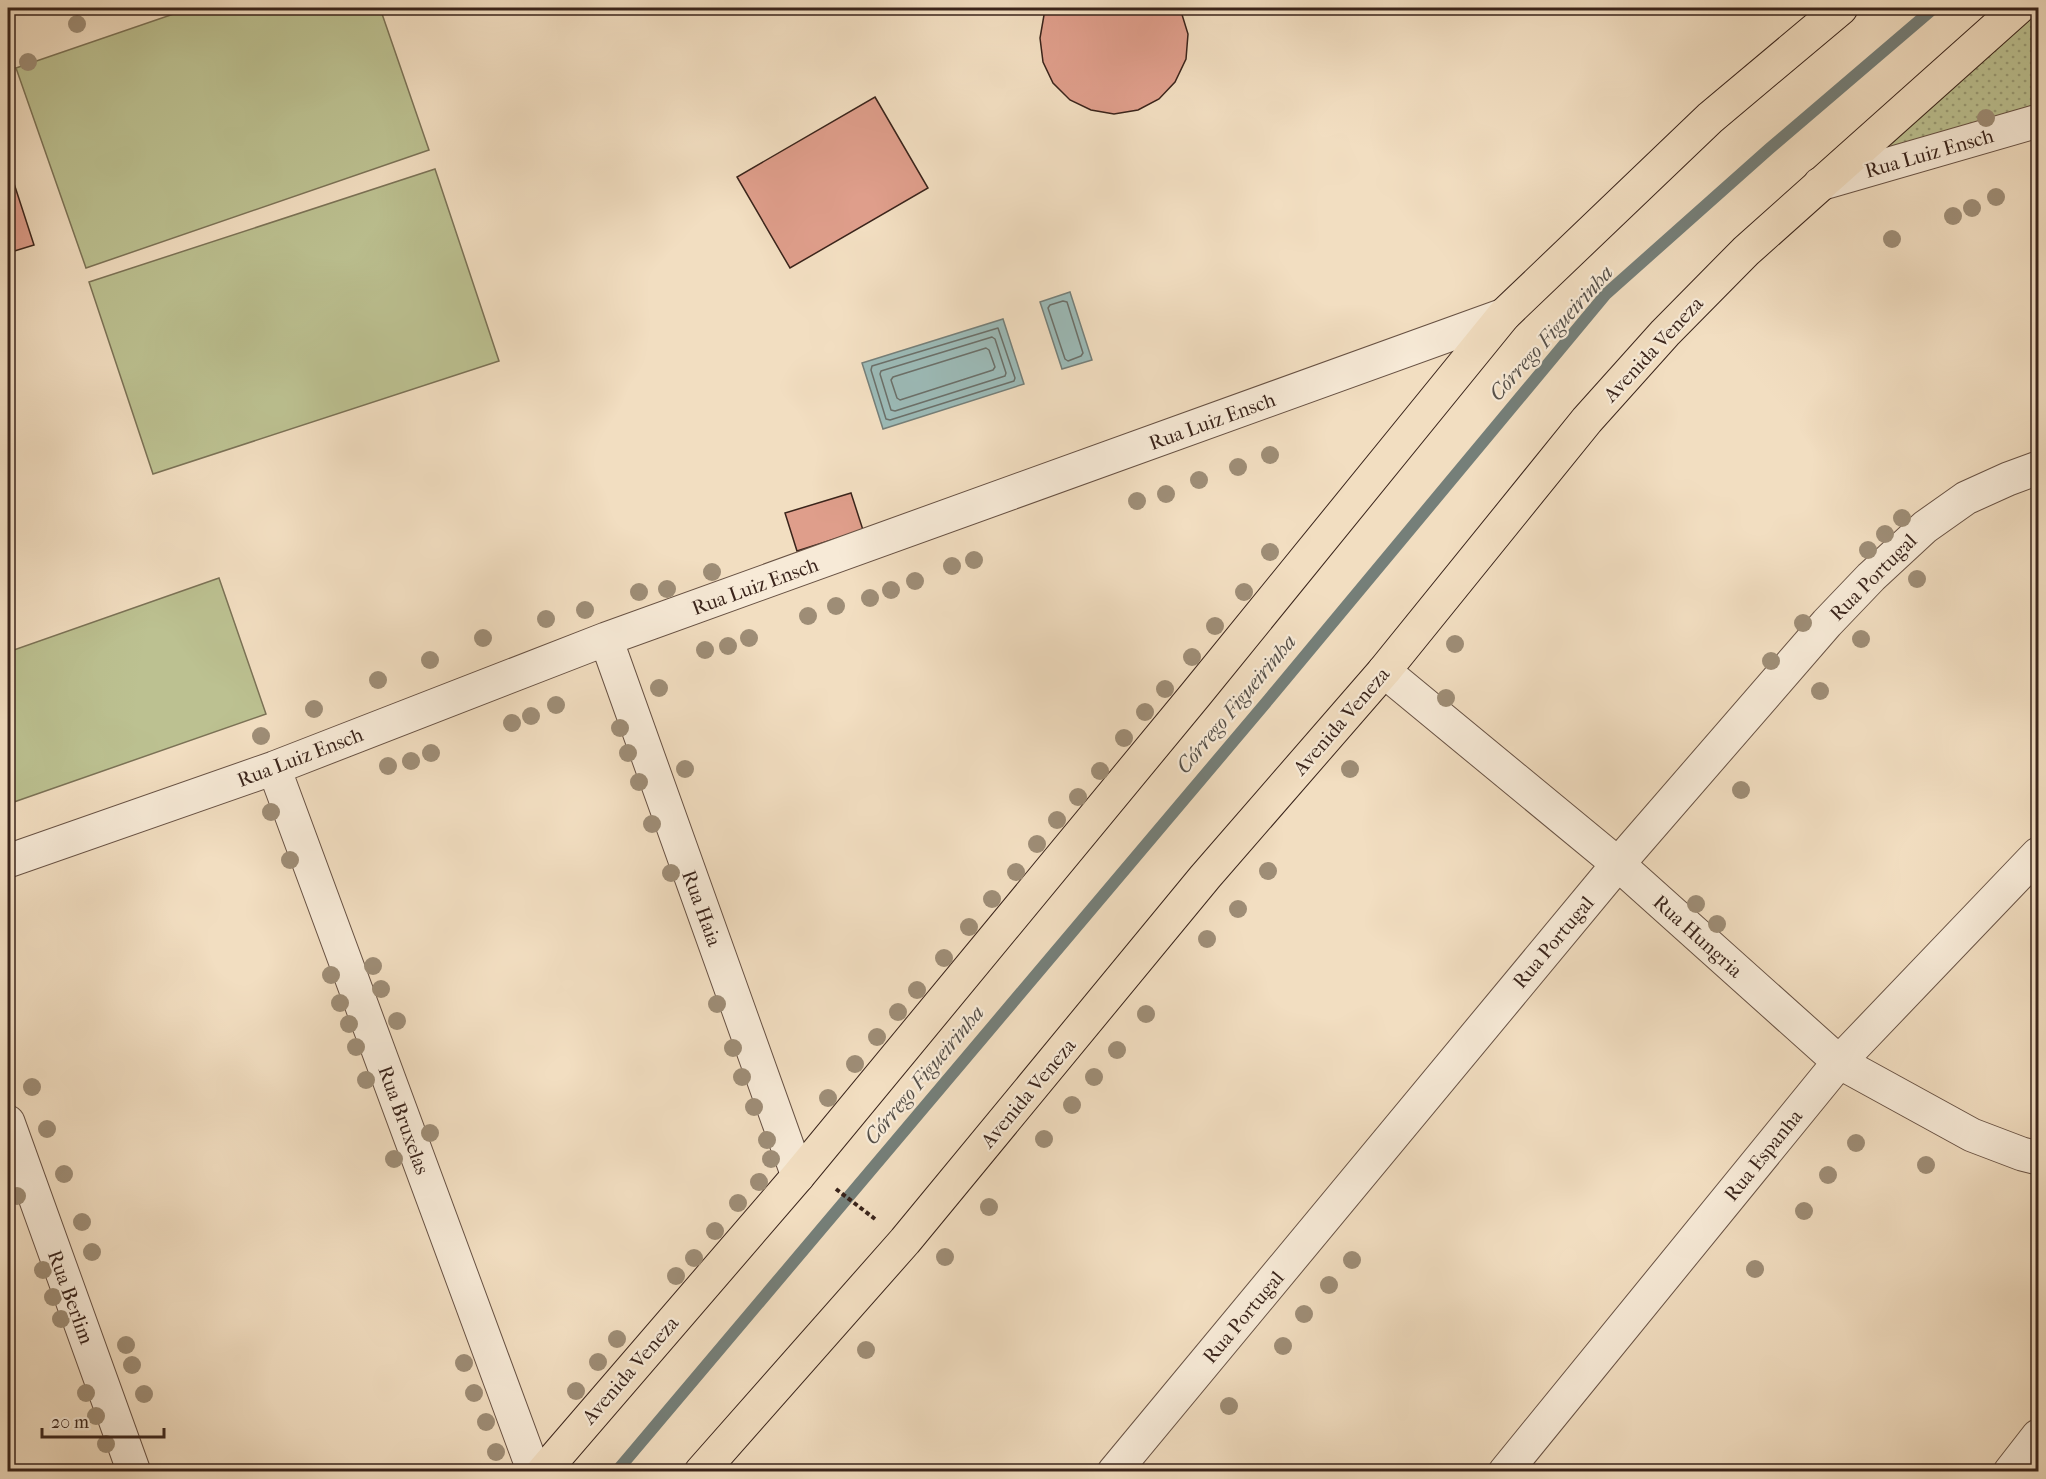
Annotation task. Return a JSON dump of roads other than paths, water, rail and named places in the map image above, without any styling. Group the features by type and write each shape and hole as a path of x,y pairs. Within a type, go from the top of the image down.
{"main road":[{"name":"Avenida Veneza","path":"543,1472 801,1171 1188,703 1504,315 1710,118 1841,8"},
{"name":"Avenida Veneza","path":"701,1472 905,1240 1205,877 1384,671 1587,420 1665,333 1746,250 2018,8"}],"street":[{"name":"Rua Luiz Ensch","path":"1820,184 2038,121"},
{"name":"Rua Luiz Ensch","path":"8,861 274,768 606,639 1504,315"},
{"name":"Rua Portugal","path":"1114,1472 1618,864 1827,622 1925,526 1966,498 2008,478 2038,468"},
{"name":"Rua Haia","path":"606,639 801,1171"},
{"name":"Rua Hungria","path":"1384,671 1618,864 1839,1062 1972,1135 2038,1158"},
{"name":"Rua Bruxelas","path":"274,768 534,1472"},
{"name":"Rua Espanha","path":"1505,1472 1839,1062 2038,854"},
{"name":"Rua Berlim","path":"8,1122 134,1472"},
{"path":"2010,1472 2038,1436"}],"water":[{"path":"1070,292 1092,360 1062,369 1040,302"},
{"path":"1003,319 1024,384 883,429 862,363"}],"waterway":[{"name":"Córrego Figueirinha","path":"616,1472 1269,699 1606,294 1769,149 1934,8"}]}
